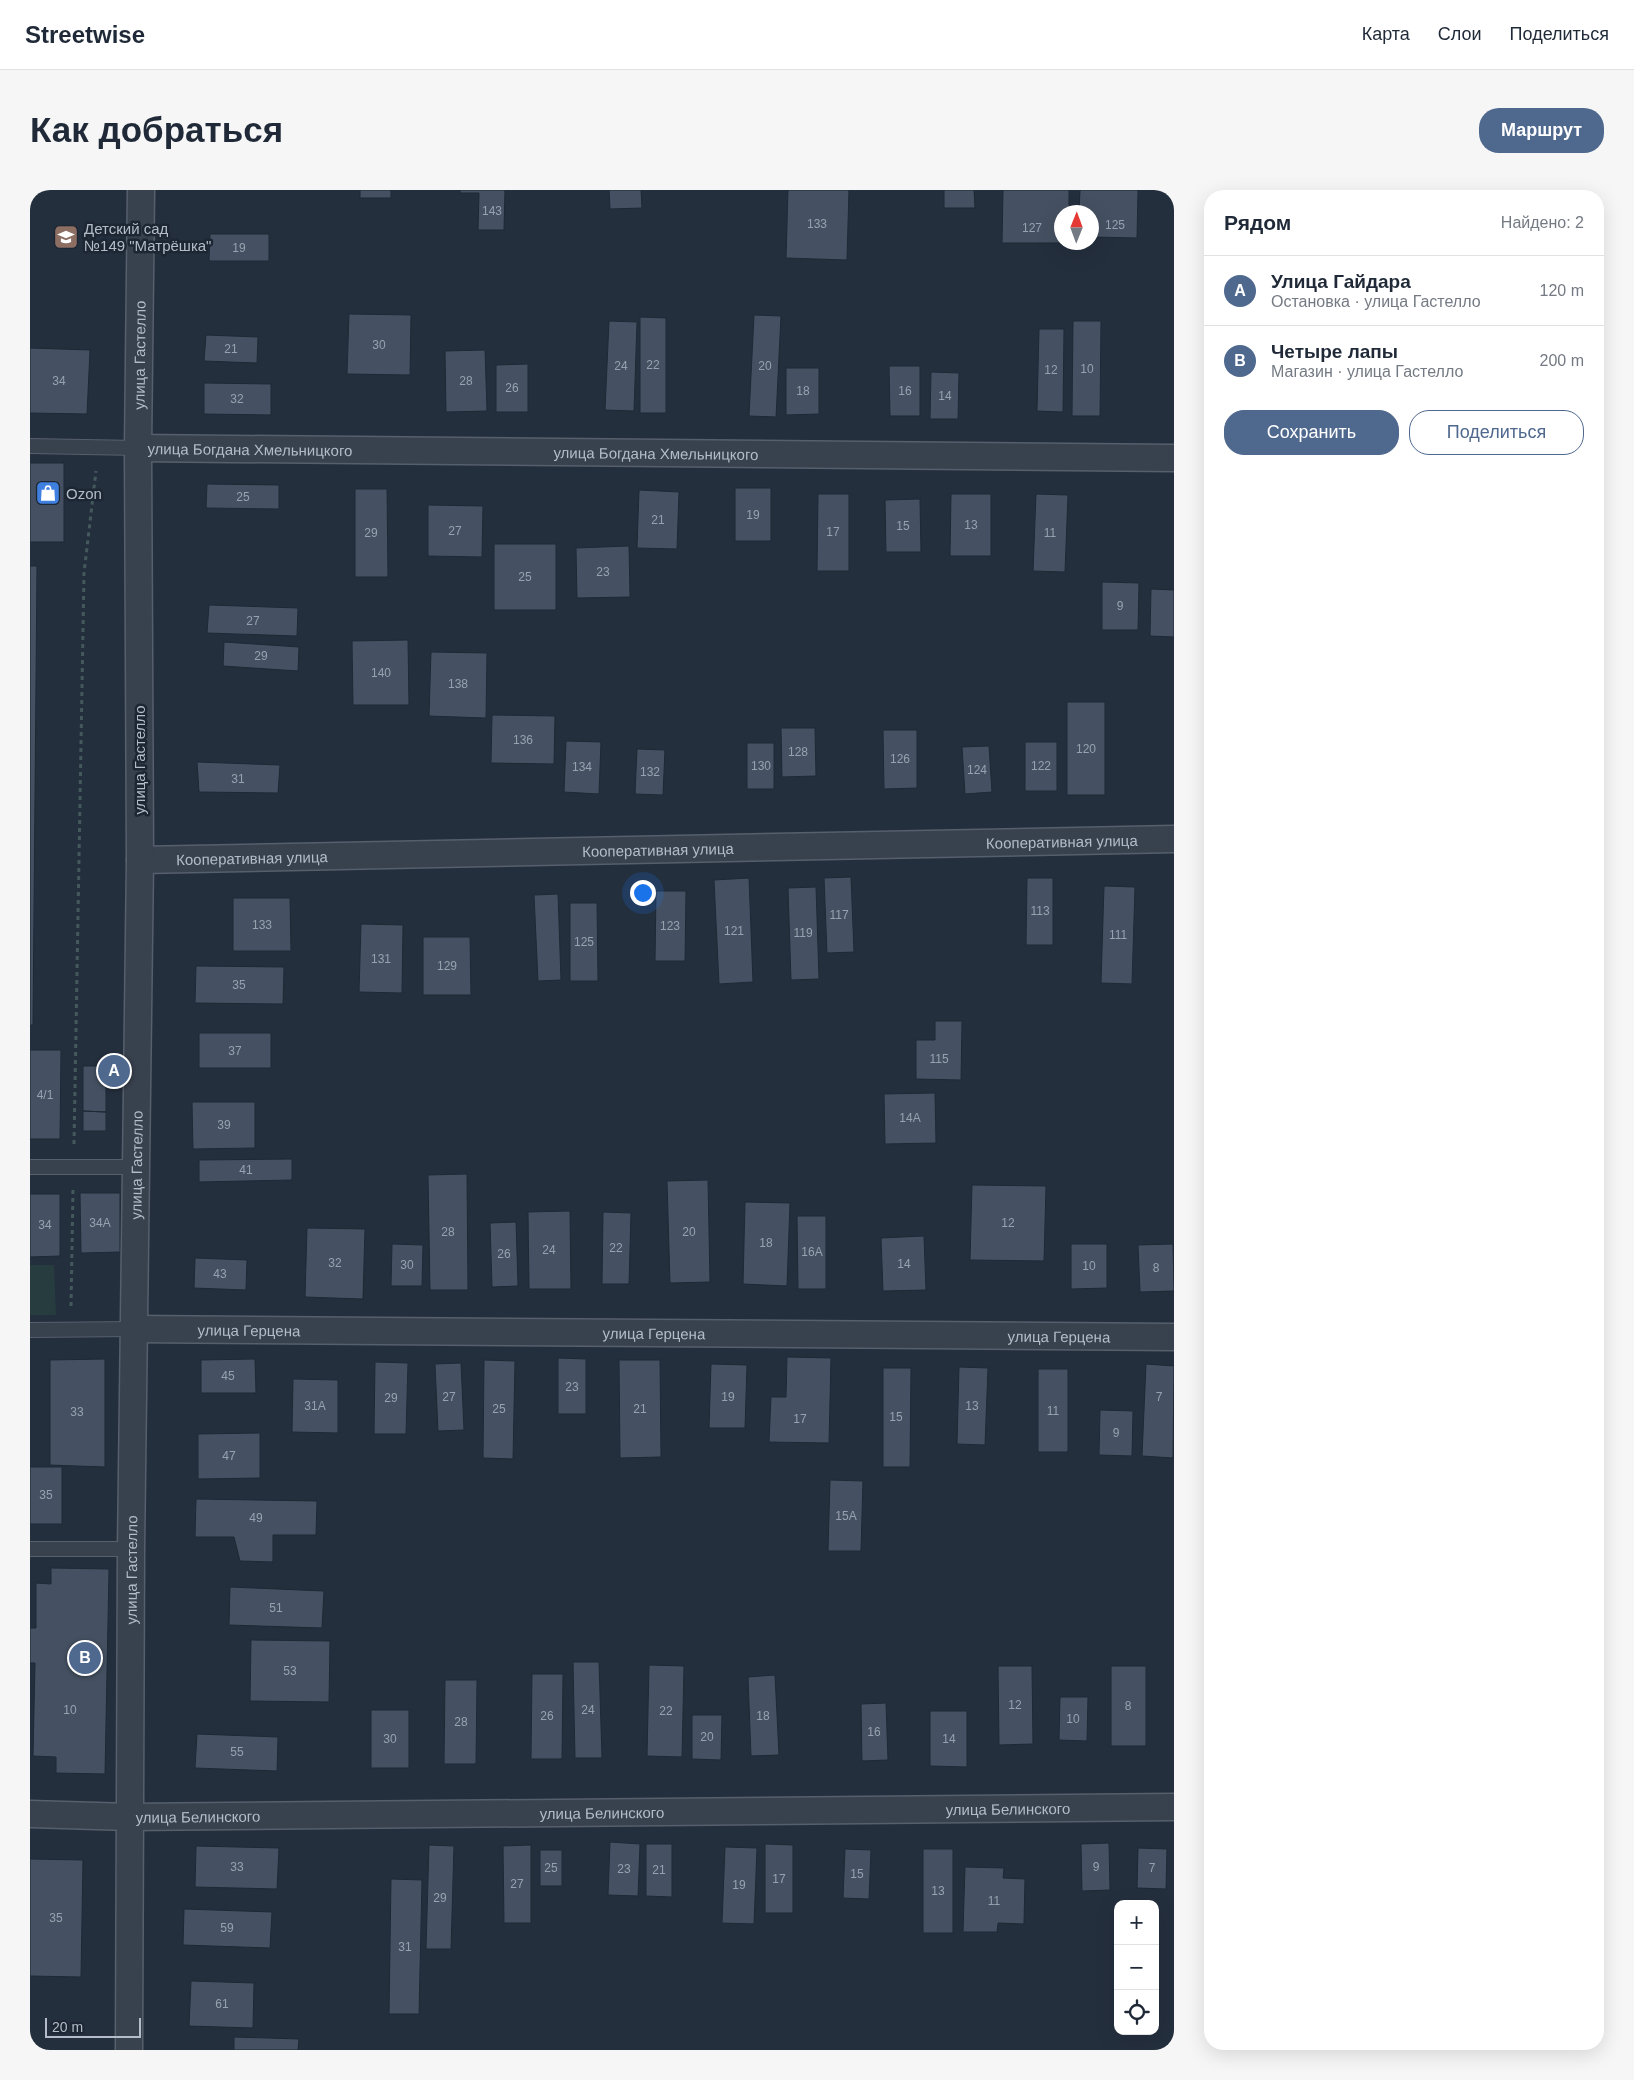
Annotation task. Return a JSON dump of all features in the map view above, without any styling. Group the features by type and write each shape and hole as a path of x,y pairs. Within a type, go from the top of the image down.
{"street":[{"name":"улица Гастелло","path":"129,2050 131,1549 140,860 138,448 141,190"},
{"name":"улица Богдана Хмельницкого","path":"138,448 1174,458"},
{"name":"Кооперативная улица","path":"140,860 1174,839"},
{"name":"улица Герцена","path":"134,1329 1174,1336"},
{"name":"улица Белинского","path":"30,1814 130,1817 1174,1807"}],"lane":[{"path":"30,446 138,448"},
{"path":"30,1167 136,1167"},
{"path":"30,1330 134,1329"},
{"path":"30,1549 131,1549"}],"path":[{"path":"71,1329 84,573 99,447"}],"green space":[{"path":"30,1265 54,1265 56,1315 30,1315"}],"building":[{"path":"360,190 391,190 391,198 360,198"},
{"path":"460,190 505,190 504,230 478,230 479,193 460,193"},
{"path":"609,190 641,190 642,208 610,209"},
{"path":"788,190 849,190 847,260 786,258"},
{"path":"944,190 974,190 975,208 944,208"},
{"path":"1003,190 1069,190 1069,205 1054,205 1054,243 1002,243"},
{"path":"1080,190 1138,190 1137,238 1099,237 1099,205 1079,205"},
{"path":"210,234 269,234 269,261 209,261"},
{"path":"349,314 411,315 410,375 347,374"},
{"path":"754,315 781,316 776,417 749,416"},
{"path":"640,317 666,318 666,413 640,413"},
{"path":"609,321 637,322 634,411 605,410"},
{"path":"1073,321 1101,321 1100,416 1072,416"},
{"path":"1039,329 1064,329 1063,412 1037,411"},
{"path":"206,335 258,337 257,363 204,361"},
{"path":"30,348 90,350 87,414 30,413"},
{"path":"485,350 487,411 446,412 445,351"},
{"path":"528,364 528,412 496,412 496,365"},
{"path":"889,366 920,366 920,416 890,416"},
{"path":"786,368 819,368 819,414 786,415"},
{"path":"931,372 959,373 958,419 930,419"},
{"path":"204,383 271,384 271,415 204,414"},
{"path":"30,463 64,463 64,542 30,542"},
{"path":"207,484 279,485 279,509 206,508"},
{"path":"735,488 771,488 771,541 735,541"},
{"path":"355,489 387,489 388,577 355,577"},
{"path":"639,490 679,492 677,549 637,548"},
{"path":"818,494 849,494 849,571 817,571"},
{"path":"951,494 991,494 991,556 950,556"},
{"path":"1036,494 1068,495 1065,572 1033,571"},
{"path":"920,499 921,552 886,552 885,500"},
{"path":"428,505 483,506 482,557 428,556"},
{"path":"494,544 556,544 556,610 494,610"},
{"path":"629,546 630,597 577,598 576,548"},
{"path":"30,566 37,566 33,1025 30,1025"},
{"path":"1102,582 1139,583 1138,630 1102,630"},
{"path":"1151,589 1174,590 1174,637 1150,636"},
{"path":"209,605 298,608 297,636 207,633"},
{"path":"408,640 409,705 353,705 352,641"},
{"path":"224,642 299,647 298,671 223,666"},
{"path":"431,652 487,653 486,718 429,716"},
{"path":"1067,702 1105,702 1105,795 1067,795"},
{"path":"492,715 555,716 554,764 491,763"},
{"path":"781,728 815,728 816,776 782,777"},
{"path":"883,730 917,730 917,788 884,789"},
{"path":"566,741 601,742 599,794 564,792"},
{"path":"1025,742 1057,742 1057,791 1025,791"},
{"path":"747,743 774,743 774,789 747,789"},
{"path":"989,746 992,792 965,794 962,747"},
{"path":"637,749 665,750 663,795 635,794"},
{"path":"197,762 280,765 278,793 199,792"},
{"path":"851,877 854,952 827,953 824,878"},
{"path":"749,878 753,982 719,984 714,880"},
{"path":"1027,878 1053,878 1053,945 1026,945"},
{"path":"1104,886 1135,887 1132,984 1101,983"},
{"path":"816,887 819,979 791,980 788,888"},
{"path":"656,891 686,891 685,961 655,961"},
{"path":"558,894 561,980 538,981 534,895"},
{"path":"233,898 290,898 291,951 233,951"},
{"path":"570,903 597,903 598,981 570,981"},
{"path":"361,924 403,925 402,993 359,992"},
{"path":"423,937 470,937 471,995 423,995"},
{"path":"196,966 284,967 283,1004 195,1003"},
{"path":"935,1021 962,1021 961,1080 916,1079 916,1040 935,1040"},
{"path":"199,1033 271,1033 271,1068 199,1068"},
{"path":"30,1050 61,1050 60,1139 30,1139"},
{"path":"83,1066 106,1066 106,1112 83,1111"},
{"path":"935,1093 936,1143 885,1144 884,1094"},
{"path":"192,1102 255,1102 255,1148 193,1149"},
{"path":"83,1111 106,1112 106,1131 83,1131"},
{"path":"292,1159 292,1180 199,1182 199,1160"},
{"path":"467,1174 468,1290 430,1290 428,1175"},
{"path":"708,1180 710,1282 670,1283 667,1181"},
{"path":"972,1185 1046,1186 1044,1261 970,1260"},
{"path":"80,1193 120,1193 120,1252 81,1253"},
{"path":"30,1194 60,1194 60,1256 30,1257"},
{"path":"745,1202 790,1203 787,1286 743,1284"},
{"path":"570,1211 571,1289 529,1289 528,1212"},
{"path":"603,1212 631,1213 629,1284 602,1284"},
{"path":"797,1216 826,1216 826,1289 798,1289"},
{"path":"516,1222 518,1286 492,1287 490,1223"},
{"path":"307,1228 365,1229 363,1299 305,1297"},
{"path":"924,1236 926,1290 883,1291 881,1238"},
{"path":"392,1244 423,1245 422,1286 391,1286"},
{"path":"1071,1244 1107,1244 1107,1288 1071,1289"},
{"path":"1173,1244 1174,1291 1140,1292 1138,1245"},
{"path":"195,1258 247,1260 246,1290 194,1288"},
{"path":"787,1357 831,1358 829,1443 769,1442 771,1397 786,1397"},
{"path":"558,1358 586,1359 586,1414 558,1414"},
{"path":"105,1359 105,1467 50,1465 50,1360"},
{"path":"255,1359 256,1393 201,1393 201,1360"},
{"path":"484,1360 515,1361 513,1459 483,1458"},
{"path":"619,1360 660,1360 661,1457 620,1458"},
{"path":"375,1362 408,1363 406,1434 374,1434"},
{"path":"461,1363 464,1430 438,1431 435,1364"},
{"path":"711,1364 747,1365 745,1428 709,1428"},
{"path":"1146,1364 1174,1366 1173,1458 1142,1456"},
{"path":"959,1367 988,1368 985,1445 957,1444"},
{"path":"883,1368 911,1368 910,1467 883,1467"},
{"path":"1038,1369 1068,1369 1068,1452 1038,1452"},
{"path":"293,1379 338,1380 338,1433 292,1432"},
{"path":"1100,1410 1133,1411 1132,1456 1099,1455"},
{"path":"260,1433 260,1478 198,1479 198,1434"},
{"path":"30,1467 62,1467 62,1524 30,1524"},
{"path":"830,1480 863,1481 861,1551 828,1551"},
{"path":"196,1499 317,1501 316,1535 273,1535 273,1562 240,1561 234,1537 195,1537"},
{"path":"51,1568 109,1569 105,1774 56,1773 56,1757 33,1756 35,1663 30,1663 30,1628 36,1628 36,1583 51,1584"},
{"path":"230,1587 324,1591 322,1628 229,1625"},
{"path":"251,1640 330,1641 329,1702 250,1701"},
{"path":"573,1662 599,1662 602,1758 575,1758"},
{"path":"649,1665 684,1666 682,1757 647,1756"},
{"path":"998,1666 1032,1666 1033,1744 999,1745"},
{"path":"1111,1666 1146,1666 1146,1746 1111,1746"},
{"path":"532,1674 563,1674 562,1759 531,1759"},
{"path":"775,1675 779,1755 751,1756 748,1677"},
{"path":"445,1680 477,1680 476,1764 444,1764"},
{"path":"1060,1697 1088,1697 1087,1741 1059,1740"},
{"path":"886,1703 888,1760 862,1761 861,1704"},
{"path":"371,1710 409,1710 409,1768 371,1768"},
{"path":"930,1711 967,1711 967,1767 930,1766"},
{"path":"692,1715 722,1715 721,1760 692,1759"},
{"path":"197,1734 278,1737 277,1771 195,1768"},
{"path":"610,1842 640,1844 638,1896 608,1895"},
{"path":"1109,1843 1110,1890 1082,1891 1081,1844"},
{"path":"646,1844 672,1844 672,1897 646,1896"},
{"path":"765,1844 793,1845 793,1913 765,1913"},
{"path":"429,1845 454,1846 451,1949 426,1949"},
{"path":"531,1845 531,1923 504,1923 503,1846"},
{"path":"196,1846 279,1848 277,1889 195,1887"},
{"path":"725,1847 757,1848 754,1924 722,1923"},
{"path":"1138,1848 1167,1849 1166,1889 1137,1888"},
{"path":"845,1849 871,1850 869,1899 843,1898"},
{"path":"923,1849 953,1849 953,1933 923,1933"},
{"path":"540,1850 562,1850 562,1886 540,1886"},
{"path":"30,1859 83,1860 81,1977 30,1976"},
{"path":"965,1867 1004,1868 1003,1878 1025,1879 1024,1924 998,1923 997,1932 963,1932"},
{"path":"391,1879 422,1880 419,2014 389,2014"},
{"path":"184,1909 272,1912 270,1948 183,1945"},
{"path":"191,1981 254,1983 253,2028 189,2026"},
{"path":"234,2037 299,2039 298,2050 234,2050"}],"place":[{"name":"Детский сад №149 \"Матрёшка\"","path":"66,237"},
{"name":"Ozon","path":"48,493"},
{"name":"Улица Гайдара","path":"114,1071"},
{"name":"Четыре лапы","path":"85,1658"}]}
